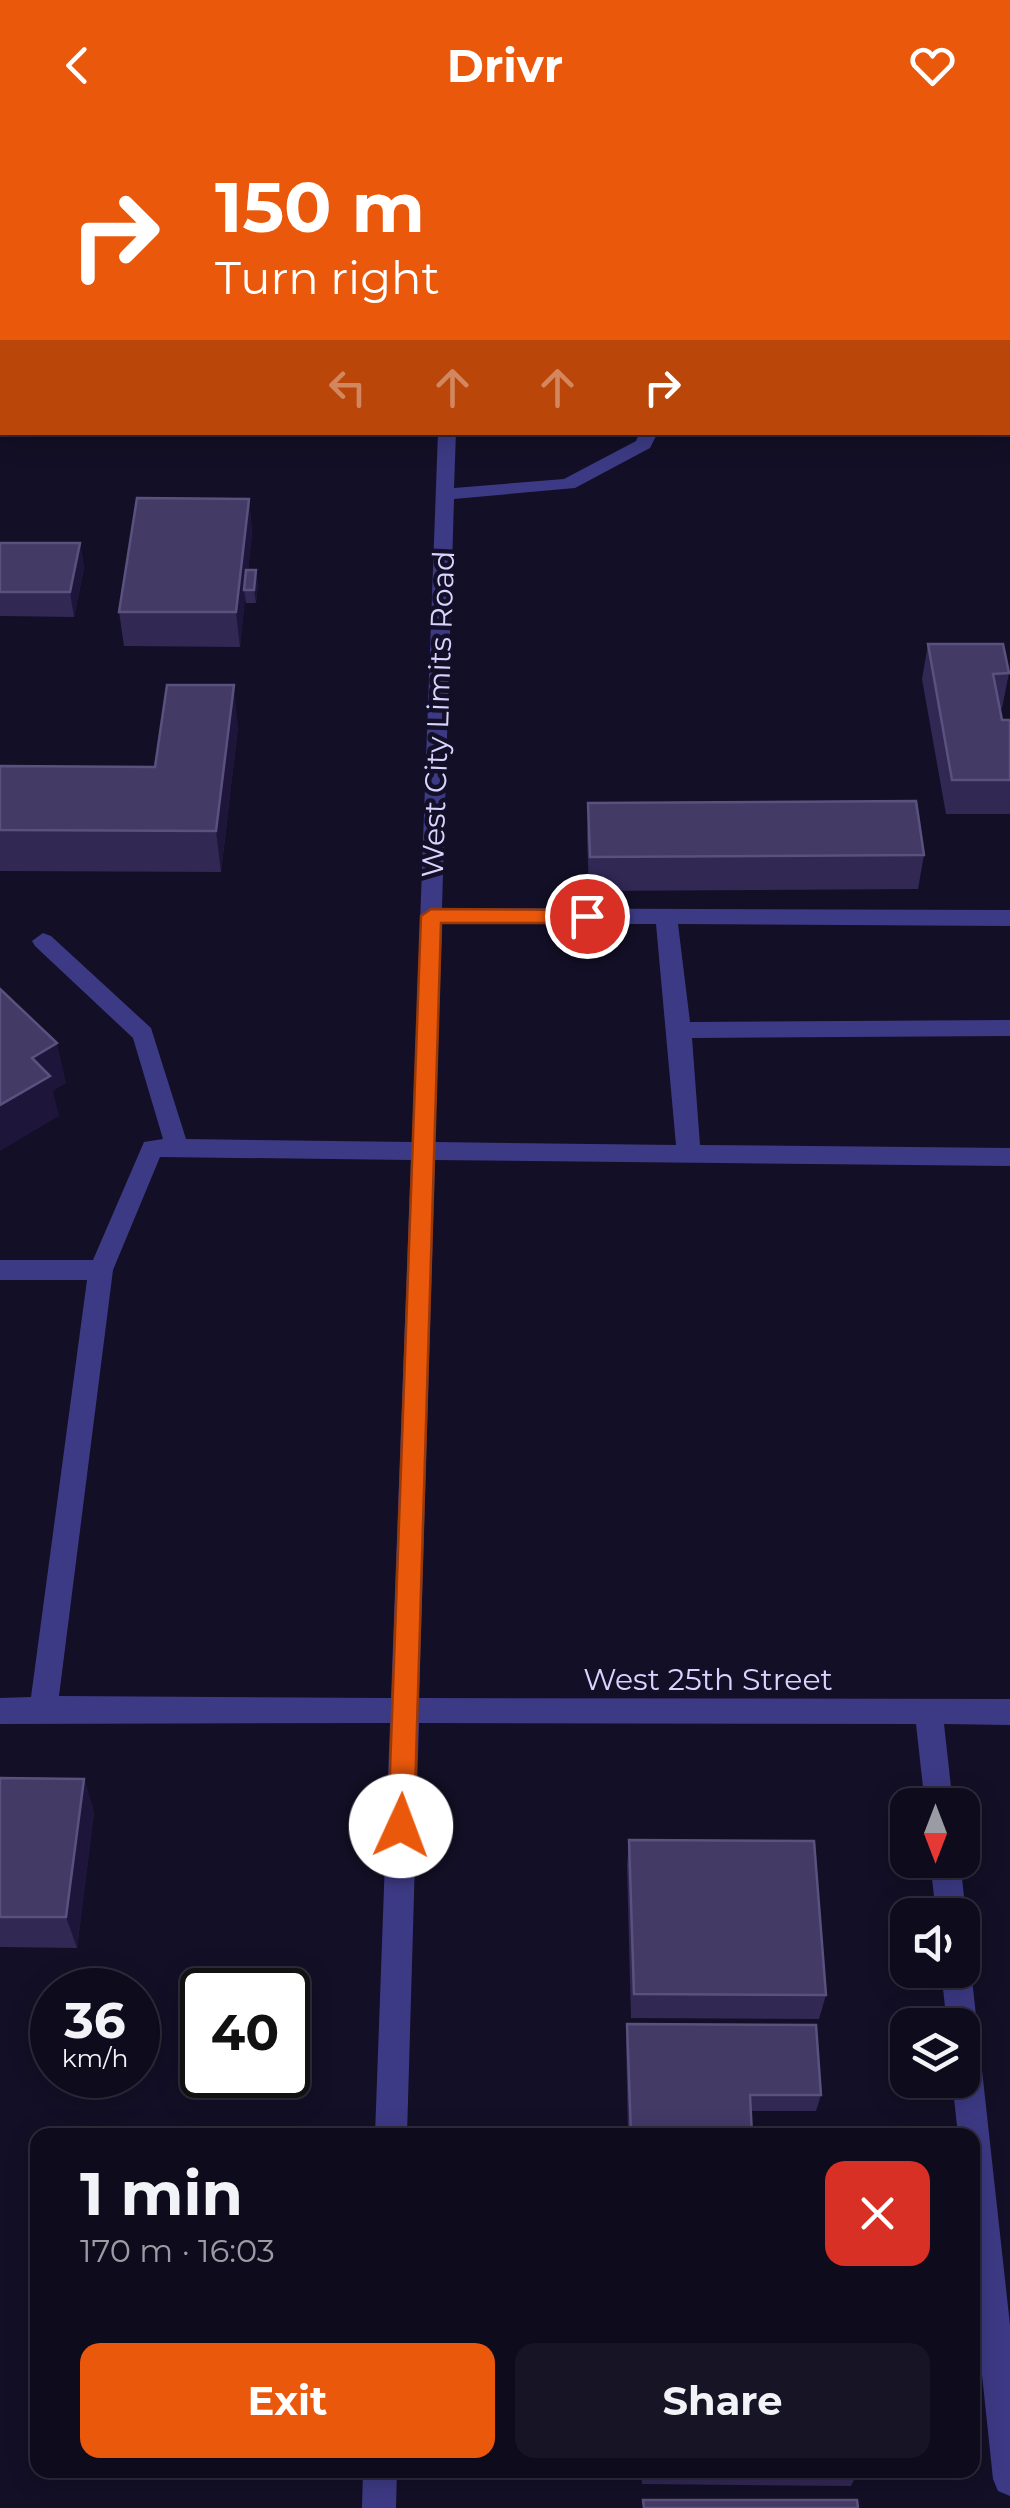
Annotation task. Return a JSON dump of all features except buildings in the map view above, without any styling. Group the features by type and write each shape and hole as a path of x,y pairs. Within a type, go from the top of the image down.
{"street":[{"name":"West City Limits Road","path":"391,2128 447,435"},
{"path":"445,494 568,484 644,444 648,435"},
{"path":"431,916 1010,918"},
{"path":"666,917 680,1030 689,1156"},
{"path":"43,941 142,1034 177,1148"},
{"path":"680,1030 1010,1028"},
{"path":"43,1710 101,1270 152,1148 1010,1157"},
{"path":"0,1270 101,1270"},
{"name":"West 25th Street","path":"0,1711 1010,1712"},
{"path":"929,1712 937,1788"},
{"path":"970,2098 973,2128"},
{"path":"980,2197 1010,2480"},
{"path":"379,2508 380,2478"}],"route":[{"path":"401,1826 431,916 587,916"}]}
